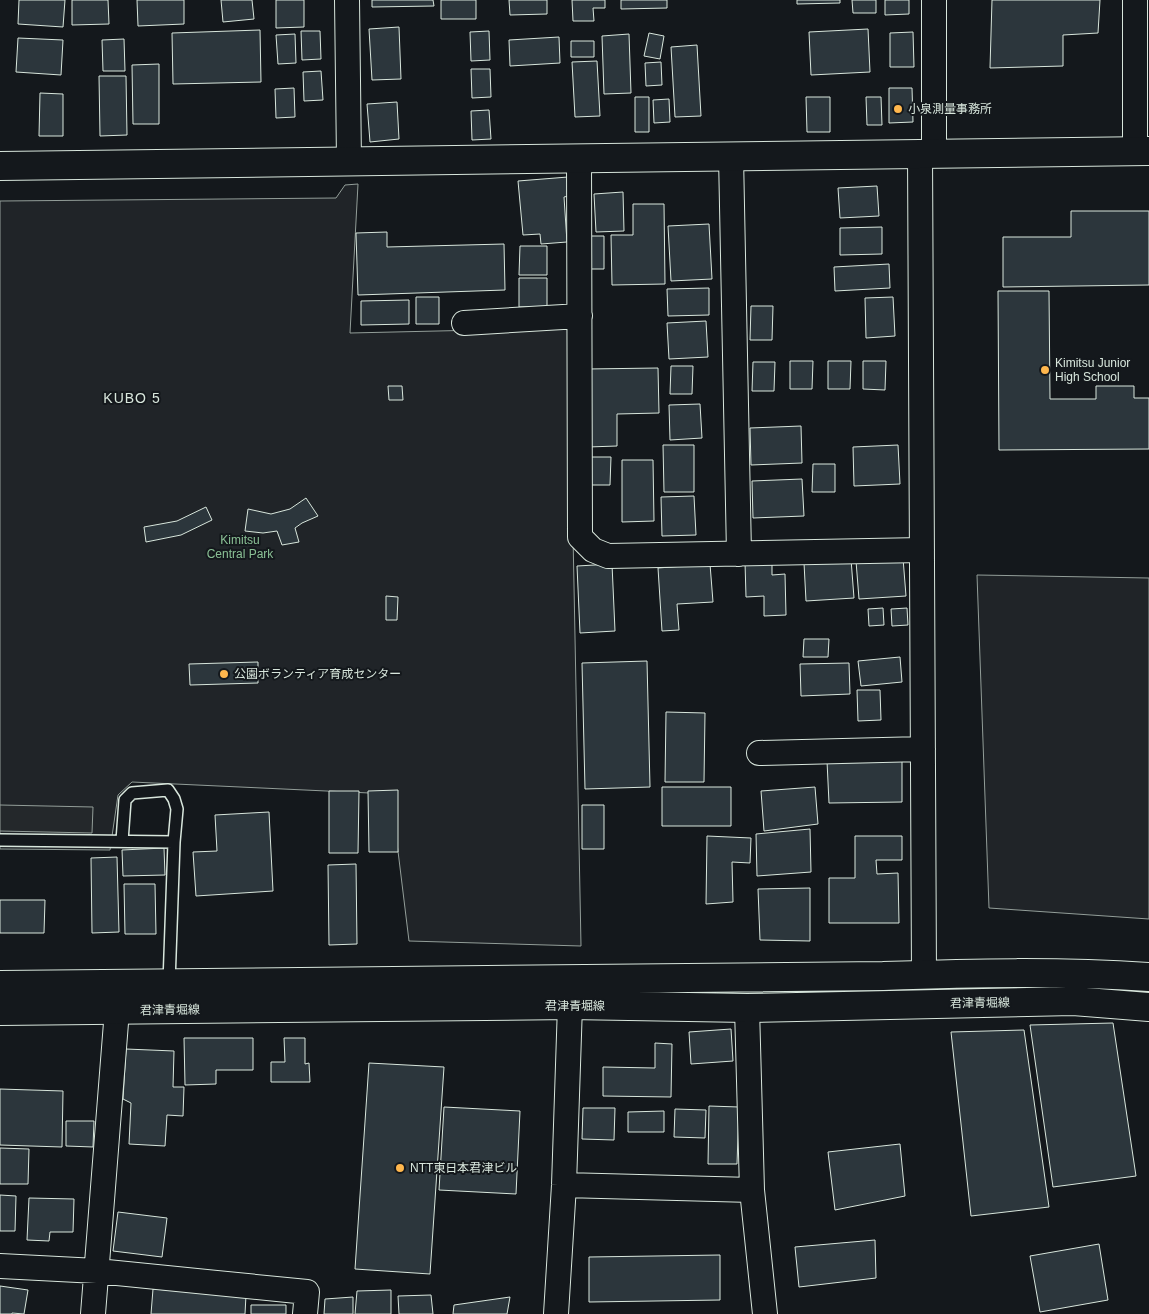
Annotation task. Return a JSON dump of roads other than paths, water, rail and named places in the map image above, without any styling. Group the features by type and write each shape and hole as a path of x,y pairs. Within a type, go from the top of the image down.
{"main road":[{"path":"0,166 1142,152"},
{"name":"君津青堀線","path":"0,985 169,985 1087,973 1149,977"},
{"name":"君津青堀線","path":"0,1011 570,1005 747,1008 1073,1001 1149,1007"}],"street":[{"path":"347,0 349,161"},
{"path":"924,975 922,550 927,154 934,0"},
{"path":"1135,0 1142,152"},
{"path":"731,156 739,554"},
{"path":"579,158 580,537 592,550 608,556 922,550"},
{"path":"464,323 580,316"},
{"path":"759,753 923,749"},
{"path":"556,1314 564,1185 570,1005"},
{"path":"747,1008 752,1190 766,1314"},
{"path":"93,1314 117,1010"},
{"path":"564,1185 752,1190"},
{"path":"0,1266 97,1271 306,1292 305,1314"}],"lane":[{"path":"122,841 125,800 132,793 168,790 174,799 177,809 169,985"},
{"path":"0,840 174,842"}],"place":[{"name":"小泉測量事務所","path":"898,109"},
{"name":"Kimitsu Junior High School","path":"1045,370"},
{"name":"公園ボランティア育成センター","path":"224,674"},
{"name":"NTT東日本君津ビル","path":"400,1168"}],"district":[{"name":"KUBO 5","path":"132,398"}],"park label":[{"name":"Kimitsu Central Park","path":"240,547"}]}
